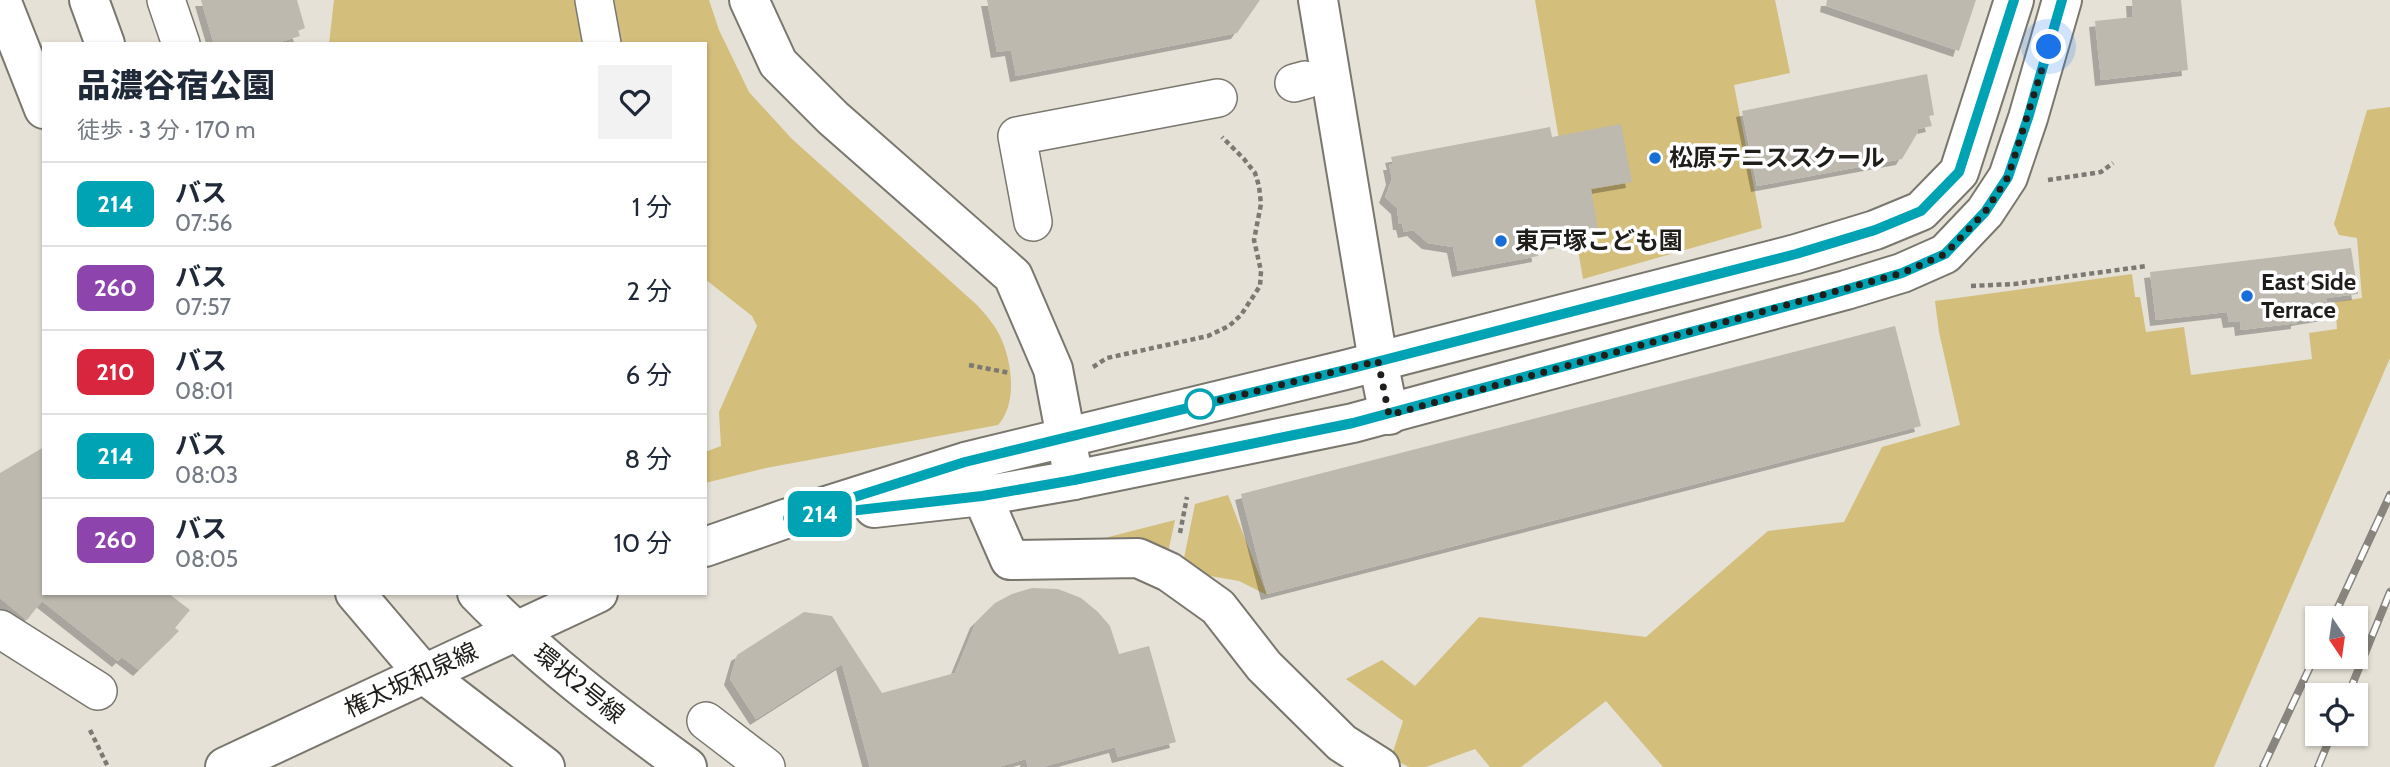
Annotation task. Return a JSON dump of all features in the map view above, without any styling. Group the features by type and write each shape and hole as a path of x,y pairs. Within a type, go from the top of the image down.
{"street":[{"path":"1,0 42,104"},
{"path":"89,0 104,42"},
{"path":"166,0 180,42"},
{"path":"594,0 602,42"},
{"path":"749,0 778,63 833,118 1013,276 1053,369 1074,480"},
{"path":"1318,0 1389,415"},
{"path":"707,546 965,462 1378,361 1796,254 1875,230 1921,211 1959,172 2014,0"},
{"path":"788,518 982,496 1074,480 1389,415 1902,273 1945,254 1985,212 2008,177 2062,0"},
{"path":"1033,222 1017,136 1218,98"},
{"path":"982,496 1010,560 1138,558 1169,572 1218,607 1264,666 1342,743 1380,767"},
{"path":"357,595 424,674 545,767"},
{"name":"環状2号線","path":"479,595 516,632 601,704 687,767"},
{"name":"権太坂和泉線","path":"225,767 594,595"},
{"path":"0,629 98,691"},
{"path":"706,720 766,767"}],"path":[{"path":"1088,373 1096,364 1107,358 1208,337 1229,326 1241,315 1261,286 1261,271 1254,240 1261,204 1255,173 1220,135 1181,105"},
{"path":"2048,180 2101,172 2113,163"},
{"path":"1962,287 2032,285 2114,274 2147,266"},
{"path":"969,365 1010,373"},
{"path":"1184,515 1188,496"}],"shaded area":[{"path":"334,0 709,0 719,30 749,92 792,139 977,305 993,324 1004,346 1010,369 1011,394 1004,416 998,425 766,468 707,483 707,451 721,446 719,412 757,326 752,316 707,281 707,42 329,42"},
{"name":"松原テニススクール","path":"1535,0 1775,0 1790,73 1734,85 1762,228 1583,279"},
{"path":"2390,107 2390,358 2214,767 1663,767 1606,701 1521,767 1490,767 1475,749 1426,767 1409,767 1391,758 1403,721 1346,679 1382,660 1415,686 1479,617 1646,637 1768,531 1844,522 1882,447 1960,425 1939,332 1935,301 2132,274 2135,297 2140,297 2146,332 2184,327 2191,375 2312,359 2309,333 2337,329 2335,302 2362,298 2357,238 2339,235 2334,224 2367,110"},
{"path":"1228,495 1267,595 1239,581 1199,574 1183,563 1195,504"},
{"path":"1175,520 1166,562 1034,556"}],"building":[{"path":"201,0 297,0 305,28 298,31 300,36 280,42 213,42"},
{"path":"987,0 1260,0 1237,33 1016,76 1011,50 997,52"},
{"path":"1827,0 1976,0 1959,51 1826,6"},
{"path":"2132,0 2181,0 2188,70 2101,80 2095,21 2133,17"},
{"path":"1927,74 1934,115 1929,116 1932,126 1918,129 1902,159 1757,186 1742,111"},
{"path":"1621,124 1632,182 1591,189 1599,235 1537,247 1538,256 1458,271 1453,247 1428,243 1413,230 1404,232 1402,224 1399,224 1397,208 1385,197 1392,179 1389,164 1393,164 1391,157 1550,127 1552,137"},
{"name":"East Side Terrace","path":"2351,248 2358,294 2326,298 2328,315 2297,320 2297,323 2241,330 2240,321 2229,322 2227,312 2156,320 2150,272"},
{"path":"1895,326 1921,426 1267,594 1241,494"},
{"path":"42,448 42,595 171,595 190,610 175,628 179,631 139,670 122,657 118,661 42,601 27,620 0,598 0,473"},
{"path":"1032,588 1058,589 1081,598 1110,626 1119,654 1149,646 1176,742 1118,757 1115,747 1042,767 1028,767 1026,759 998,767 870,767 842,664 756,719 730,679 737,655 804,612 832,616 882,693 955,673 976,622 995,603"}],"railway":[{"path":"2339,606 2390,495"},
{"path":"2353,683 2390,592"},
{"path":"2263,767 2309,669"},
{"path":"2318,767 2327,746"}],"bus line":[{"name":"214","path":"2014,0 1959,172 1921,211 1875,230 1796,254 1345,370 965,462 788,518 982,496 1353,423 1902,273 1945,254 1985,212 2008,177 2062,0"}],"place":[{"name":"松原テニススクール","path":"1655,158"},
{"name":"東戸塚こども園","path":"1501,241"},
{"name":"East Side Terrace","path":"2247,296"}],"route":[{"path":"1200,404 1192,407 1378,361 1389,415 1902,273 1945,254 1985,212 2008,177 2049,47"}]}
